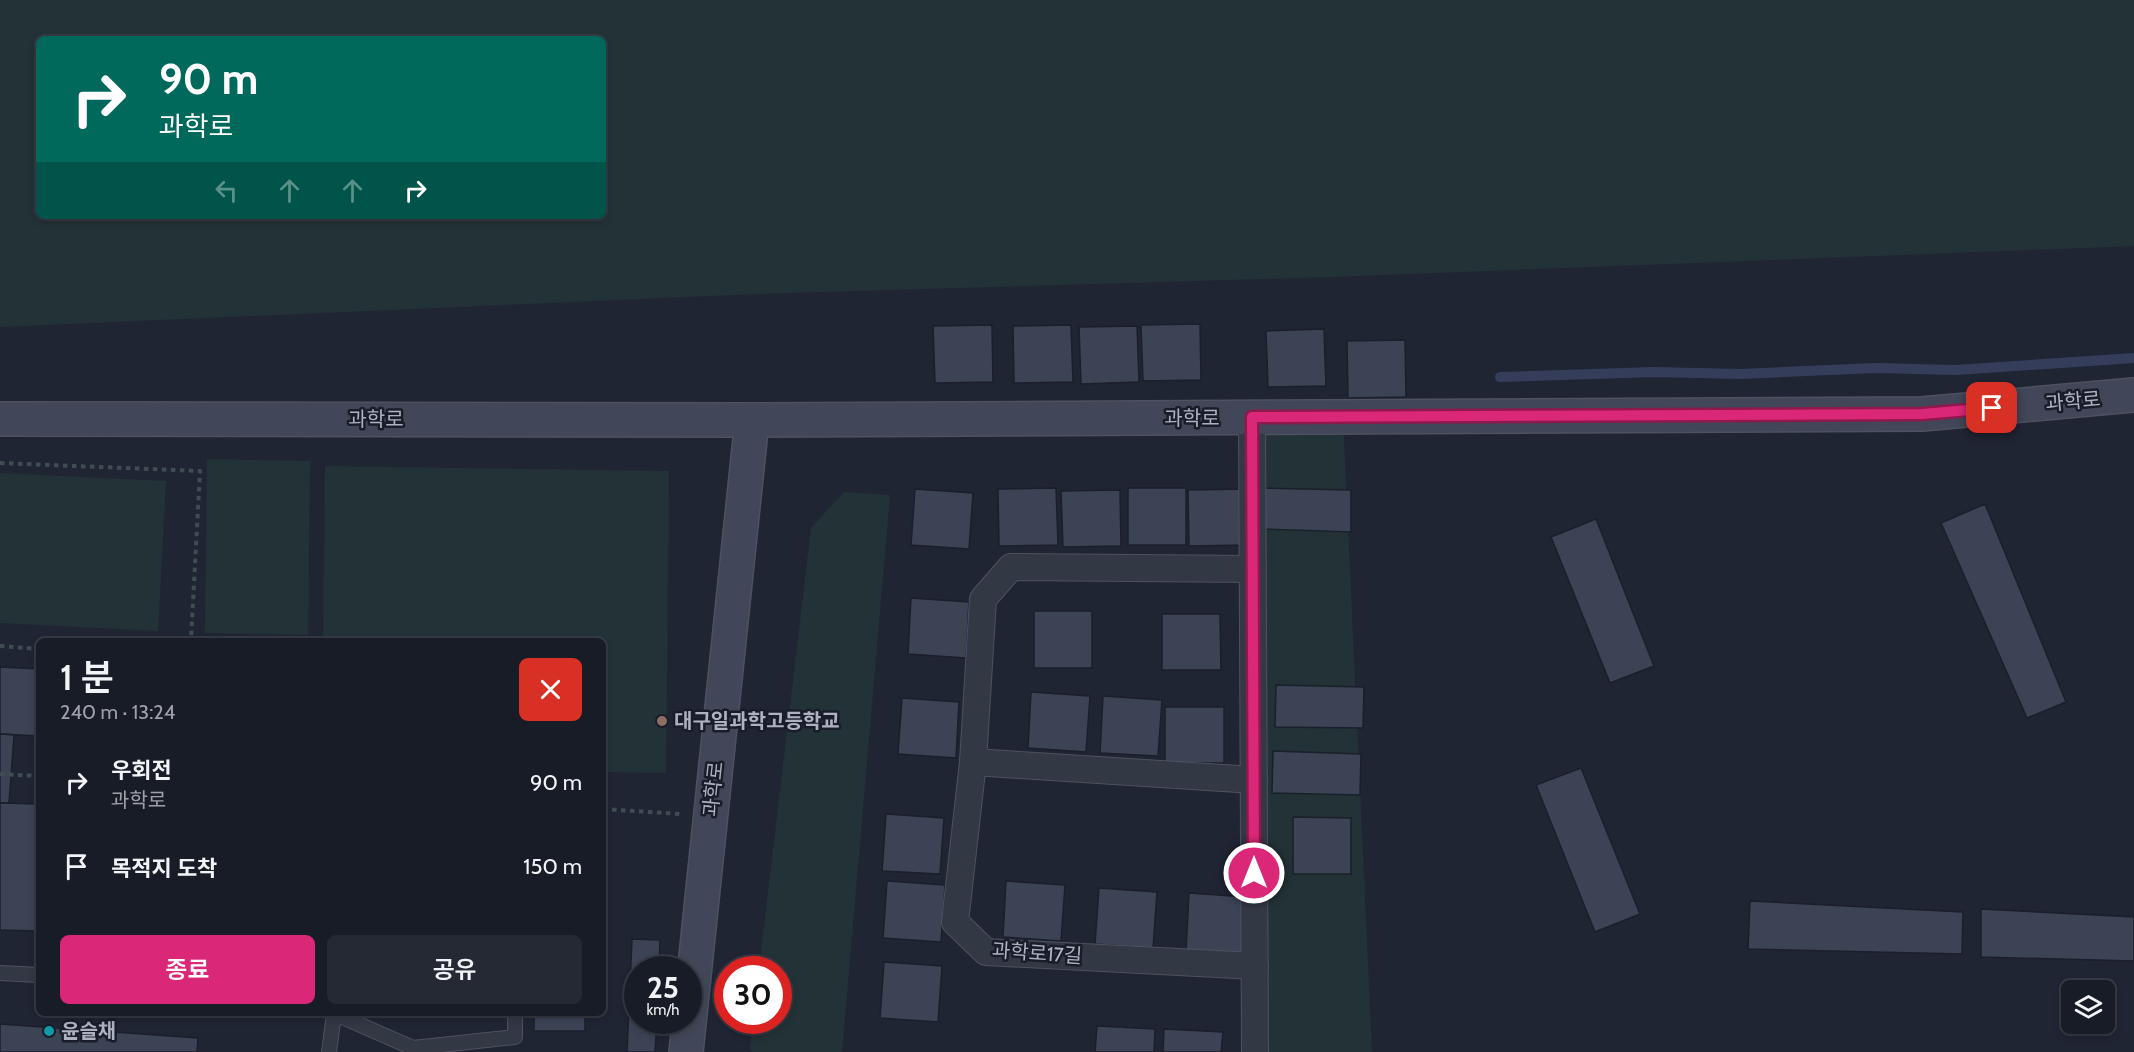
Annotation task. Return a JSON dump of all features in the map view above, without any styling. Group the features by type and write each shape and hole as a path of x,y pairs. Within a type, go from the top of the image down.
{"street":[{"name":"과학로","path":"0,419 752,420 1922,414 2134,395"},
{"path":"1252,417 1255,1052"},
{"name":"과학로","path":"686,1052 752,420"},
{"name":"과학로17길","path":"1252,569 1011,567 983,599 973,762 955,922 986,952 1255,966"},
{"path":"973,762 1254,780"}],"lane":[{"path":"0,973 36,975"},
{"path":"329,1052 333,1016"},
{"path":"339,1016 413,1050 515,1037 515,1016"}],"path":[{"path":"0,463 200,471 191,638"},
{"path":"0,646 36,649"},
{"path":"0,774 36,776"},
{"path":"606,809 710,817"}],"shaded area":[{"path":"0,0 2134,0 2134,246 1333,277 757,294 0,327"},
{"path":"1252,417 1343,417 1372,1052 1255,1052"},
{"path":"207,459 310,461 308,635 205,633"},
{"path":"325,466 669,471 666,773 606,772 606,638 323,638"},
{"path":"0,473 166,481 158,631 0,623"},
{"path":"844,492 890,495 842,1052 752,1052 750,1049 752,1034 792,1034 792,956 761,956 811,528"}],"building":[{"path":"1200,324 1201,380 1143,381 1141,325"},
{"path":"992,325 993,382 935,383 933,326"},
{"path":"1071,325 1073,382 1014,383 1013,326"},
{"path":"1137,326 1139,382 1081,384 1079,327"},
{"path":"1324,329 1326,386 1268,387 1266,331"},
{"path":"1405,340 1406,397 1348,398 1347,341"},
{"path":"1056,488 1058,545 999,546 998,489"},
{"path":"1128,488 1186,488 1186,545 1128,545"},
{"path":"1264,488 1351,490 1351,532 1263,529"},
{"path":"915,489 973,493 969,549 911,545"},
{"path":"1246,489 1247,545 1189,546 1188,490"},
{"path":"1120,490 1121,546 1063,547 1061,491"},
{"path":"1985,504 2066,702 2027,718 1941,523"},
{"path":"1596,519 1654,666 1610,683 1551,537"},
{"path":"911,598 969,602 966,658 908,654"},
{"path":"1034,611 1092,611 1092,668 1034,668"},
{"path":"1162,614 1220,614 1221,670 1162,670"},
{"path":"0,667 36,669 36,736 0,734"},
{"path":"1276,685 1364,687 1363,728 1275,727"},
{"path":"1031,692 1090,696 1086,752 1028,748"},
{"path":"1103,696 1162,700 1158,756 1100,753"},
{"path":"902,698 959,702 956,758 898,754"},
{"path":"1165,707 1224,707 1224,763 1165,763"},
{"path":"0,734 14,735 9,803 0,803"},
{"path":"1273,751 1361,754 1360,795 1272,793"},
{"path":"1581,768 1640,914 1595,932 1536,785"},
{"path":"0,803 36,804 36,931 0,930"},
{"path":"886,814 944,818 940,874 882,871"},
{"path":"1293,817 1351,818 1351,874 1293,874"},
{"path":"887,881 945,885 941,942 883,938"},
{"path":"1006,881 1065,885 1061,941 1003,937"},
{"path":"1099,888 1157,892 1153,948 1095,944"},
{"path":"1189,893 1247,897 1244,953 1186,950"},
{"path":"1750,901 1963,912 1962,954 1748,949"},
{"path":"1981,909 2134,917 2134,961 1981,957"},
{"path":"632,939 660,940 659,956 631,956"},
{"path":"884,962 942,966 938,1022 880,1018"},
{"path":"534,1016 585,1016 585,1031 534,1031"},
{"name":"윤슬채","path":"0,1024 198,1038 197,1052 0,1052"},
{"path":"1097,1026 1155,1029 1154,1052 1095,1052"},
{"path":"1164,1029 1223,1032 1221,1052 1163,1052"},
{"path":"628,1034 656,1034 655,1052 627,1052"}],"waterway":[{"path":"1500,377 1654,372 1741,374 1875,368 1956,370 2134,358"}],"place":[{"name":"대구일과학고등학교","path":"662,721"},
{"name":"윤슬채","path":"49,1031"}],"route":[{"path":"1254,873 1252,417 1922,414 1992,408"}]}
